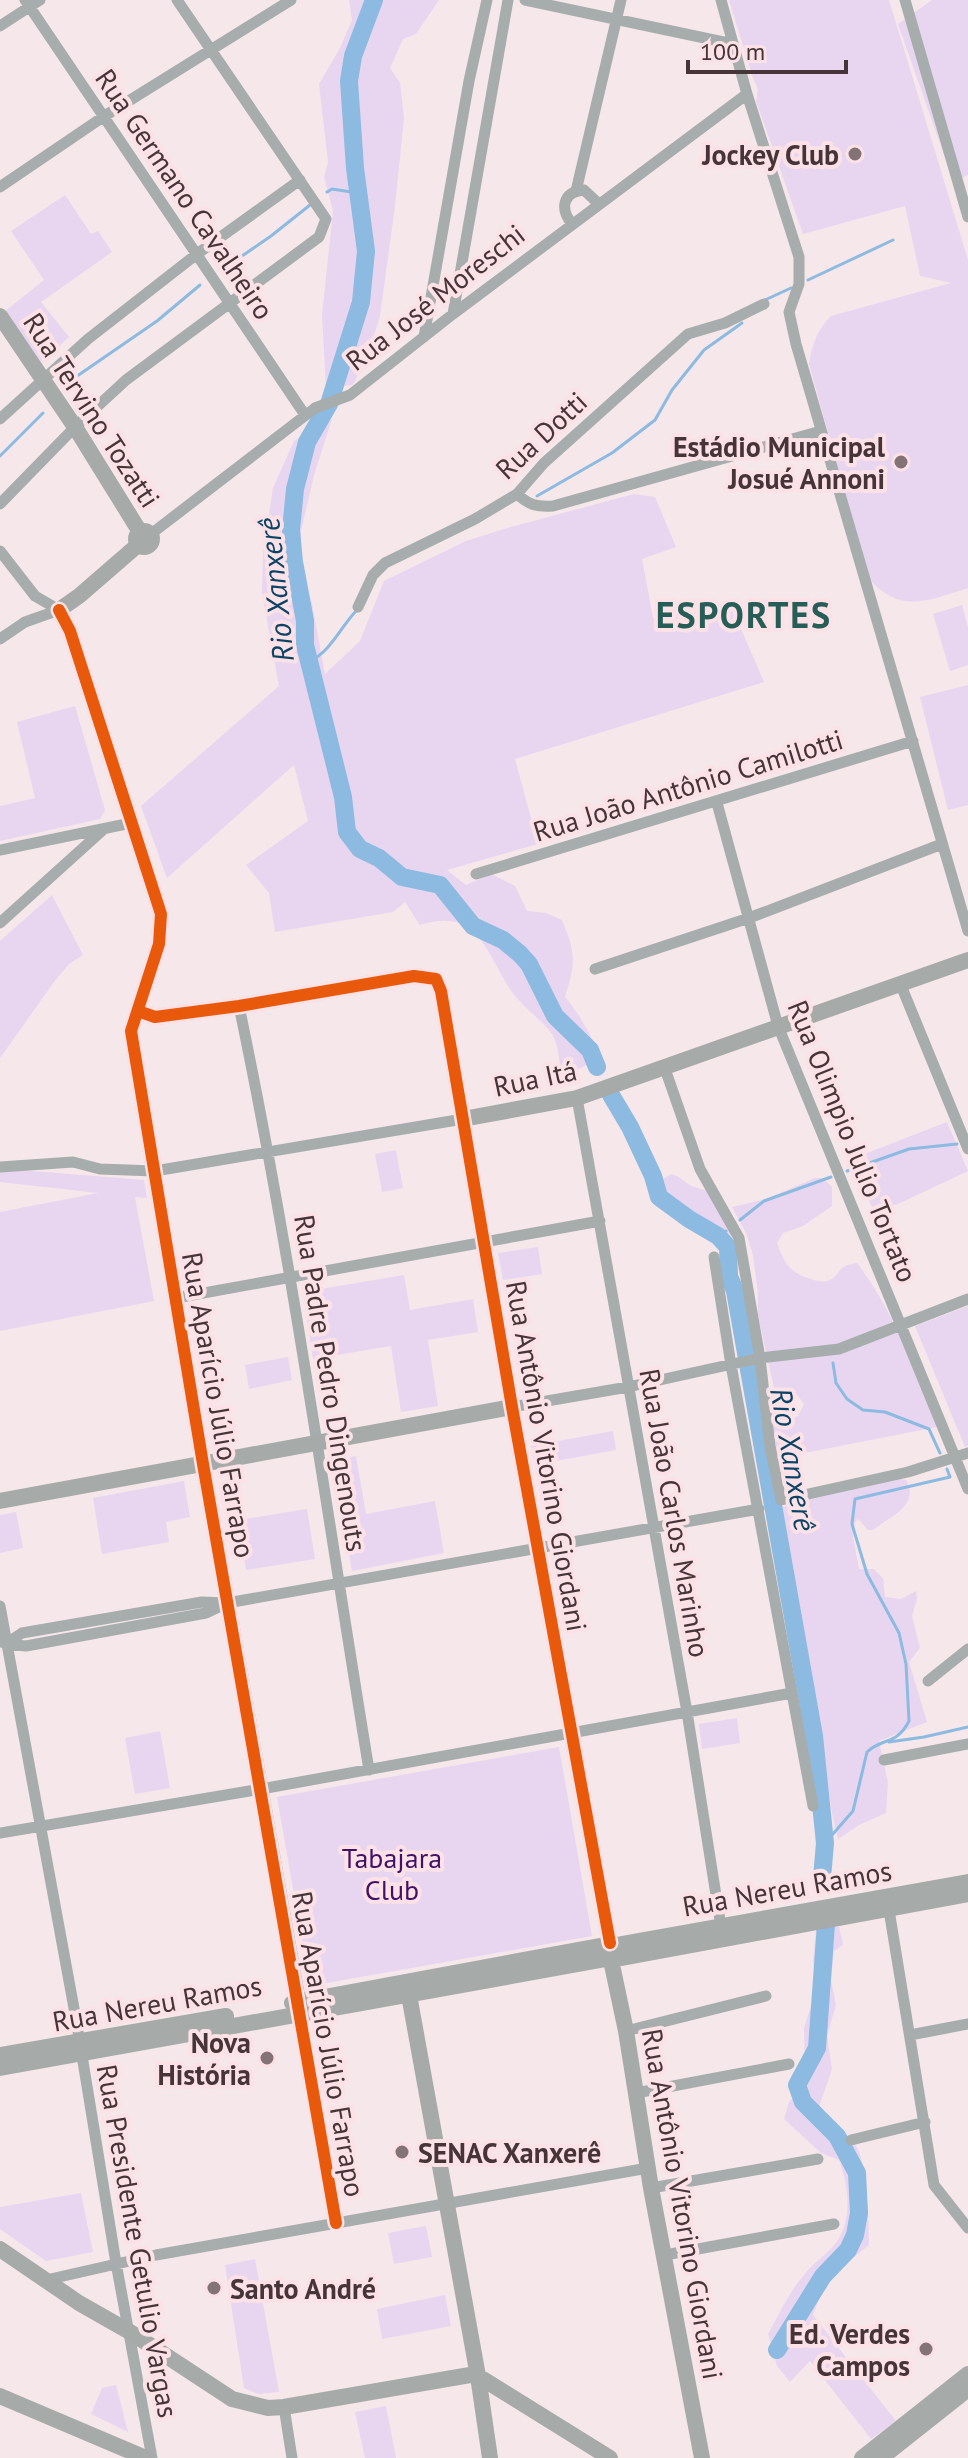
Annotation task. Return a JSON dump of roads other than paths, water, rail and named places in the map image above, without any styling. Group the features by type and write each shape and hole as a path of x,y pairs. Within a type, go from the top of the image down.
{"street":[{"path":"0,504 126,380 319,237 326,219 177,0"},
{"path":"0,187 103,117 291,0"},
{"path":"424,337 469,81 487,0"},
{"path":"453,314 508,0"},
{"path":"525,0 733,44"},
{"path":"576,191 621,0"},
{"path":"721,0 747,94 799,257 799,284 789,312 968,931"},
{"path":"905,0 968,217"},
{"path":"0,26 31,2"},
{"name":"Rua Germano Cavalheiro","path":"31,2 103,117 305,415"},
{"name":"Rua José Moreschi","path":"0,639 25,622 59,610 79,596 143,537 305,415 320,405 350,395 747,94"},
{"path":"0,419 88,339 197,254 300,180"},
{"path":"572,224 563,205 569,196 576,191 588,192 599,204"},
{"name":"Rua Dotti","path":"358,607 373,575 385,563 475,519 517,494 544,463 688,334 725,323 764,304"},
{"name":"Rua Tervino Tozatti","path":"0,316 75,427 143,537"},
{"path":"517,494 536,507 553,506 821,431"},
{"path":"0,551 35,596 59,610"},
{"name":"Rua Aparício Júlio Farrapo","path":"59,610 70,631 161,914 159,944 131,1031 203,1464 336,2223"},
{"name":"Rua João Antônio Camilotti","path":"476,874 913,741"},
{"name":"Rua Olimpio Julio Tortato","path":"717,803 778,1026 968,1489"},
{"path":"0,850 131,823"},
{"path":"0,923 104,829"},
{"path":"595,969 749,918 942,844"},
{"name":"Rua Itá","path":"0,1167 73,1162 100,1169 155,1171 577,1098 968,960"},
{"name":"Rua Antônio Vitorino Giordani","path":"239,1006 414,976 436,979 441,991 512,1407 702,2458"},
{"path":"900,983 968,1149"},
{"path":"138,1011 155,1017 239,1006"},
{"name":"Rua Padre Pedro Dingenouts","path":"239,1006 269,1150 319,1442 338,1584 369,1770"},
{"path":"664,1066 700,1169 739,1238 745,1361 759,1509 813,1806"},
{"name":"Rua João Carlos Marinho","path":"577,1098 687,1712 722,1932"},
{"path":"176,1298 600,1221"},
{"path":"714,1257 770,1446 781,1500 908,1472 968,1453"},
{"path":"0,1501 628,1387 745,1361 839,1349 968,1299"},
{"path":"2,1644 22,1633 69,1632 164,1615 202,1602 227,1603 759,1509"},
{"name":"Rua Presidente Getulio Vargas","path":"0,1606 2,1644 40,1826 130,2332 149,2458"},
{"path":"928,1681 968,1649"},
{"path":"0,1833 792,1693"},
{"path":"884,1760 968,1744"},
{"name":"Rua Nereu Ramos","path":"7,2061 888,1903 930,1895 968,1882"},
{"name":"Rua Nereu Ramos","path":"930,1895 968,1894"},
{"path":"888,1903 934,2185 968,2228"},
{"path":"408,1988 490,2458"},
{"path":"626,2031 766,1996"},
{"path":"910,2035 968,2024"},
{"path":"636,2093 789,2064"},
{"path":"851,2140 925,2122"},
{"path":"651,2188 818,2159"},
{"path":"46,2280 116,2263 648,2168"},
{"path":"665,2255 834,2224"},
{"path":"0,2249 79,2303 130,2332 232,2399 268,2408 284,2407 478,2376 610,2458"},
{"path":"873,2456 967,2381"},
{"path":"0,2396 149,2458"},
{"path":"284,2407 292,2458"}],"waterway":[{"name":"Rio Xanxerê","path":"374,0 353,56 349,81 355,168 366,251 361,302 329,404 307,442 295,489 291,530 305,621 305,645 343,797 347,832 360,849 379,858 402,877 440,885 473,926 503,940 520,954 529,964 555,1016 590,1050 597,1067"},
{"path":"327,192 332,189 358,193"},
{"path":"226,267 310,205"},
{"path":"808,280 893,240"},
{"path":"67,383 157,321 200,285"},
{"path":"765,300 791,288"},
{"path":"537,496 612,453 655,420 672,390 704,350 742,323"},
{"path":"0,456 43,413"},
{"path":"309,662 329,646 356,611"},
{"name":"Rio Xanxerê","path":"611,1095 630,1127 653,1176 659,1197 718,1236 728,1247 729,1276 735,1291 814,1736 825,1843 822,1878"},
{"path":"847,1171 909,1149 957,1144"},
{"path":"740,1220 764,1201 831,1177"},
{"path":"718,1236 726,1231"},
{"path":"833,1363 836,1383 847,1399 863,1410 885,1412 929,1429 940,1453"},
{"path":"825,1843 853,1811 867,1752 894,1738 909,1721 906,1664 899,1633 867,1574 852,1524 855,1499 950,1477 947,1469"},
{"path":"889,1742 968,1727"},
{"name":"Rio Xanxerê","path":"777,2350 823,2276 848,2250 855,2235 859,2213 857,2173 837,2136 803,2102 797,2085 817,2048 826,1924"}],"place":[{"name":"Jockey Club","path":"855,154"},
{"name":"Estádio Municipal Josué Annoni","path":"901,462"},
{"name":"Nova História","path":"267,2058"},
{"name":"SENAC Xanxerê","path":"402,2152"},
{"name":"Santo André","path":"214,2288"},
{"name":"Ed. Verdes Campos","path":"926,2349"}],"district":[{"name":"ESPORTES","path":"744,614"}],"park label":[{"name":"Tabajara Club","path":"392,1873"}]}
